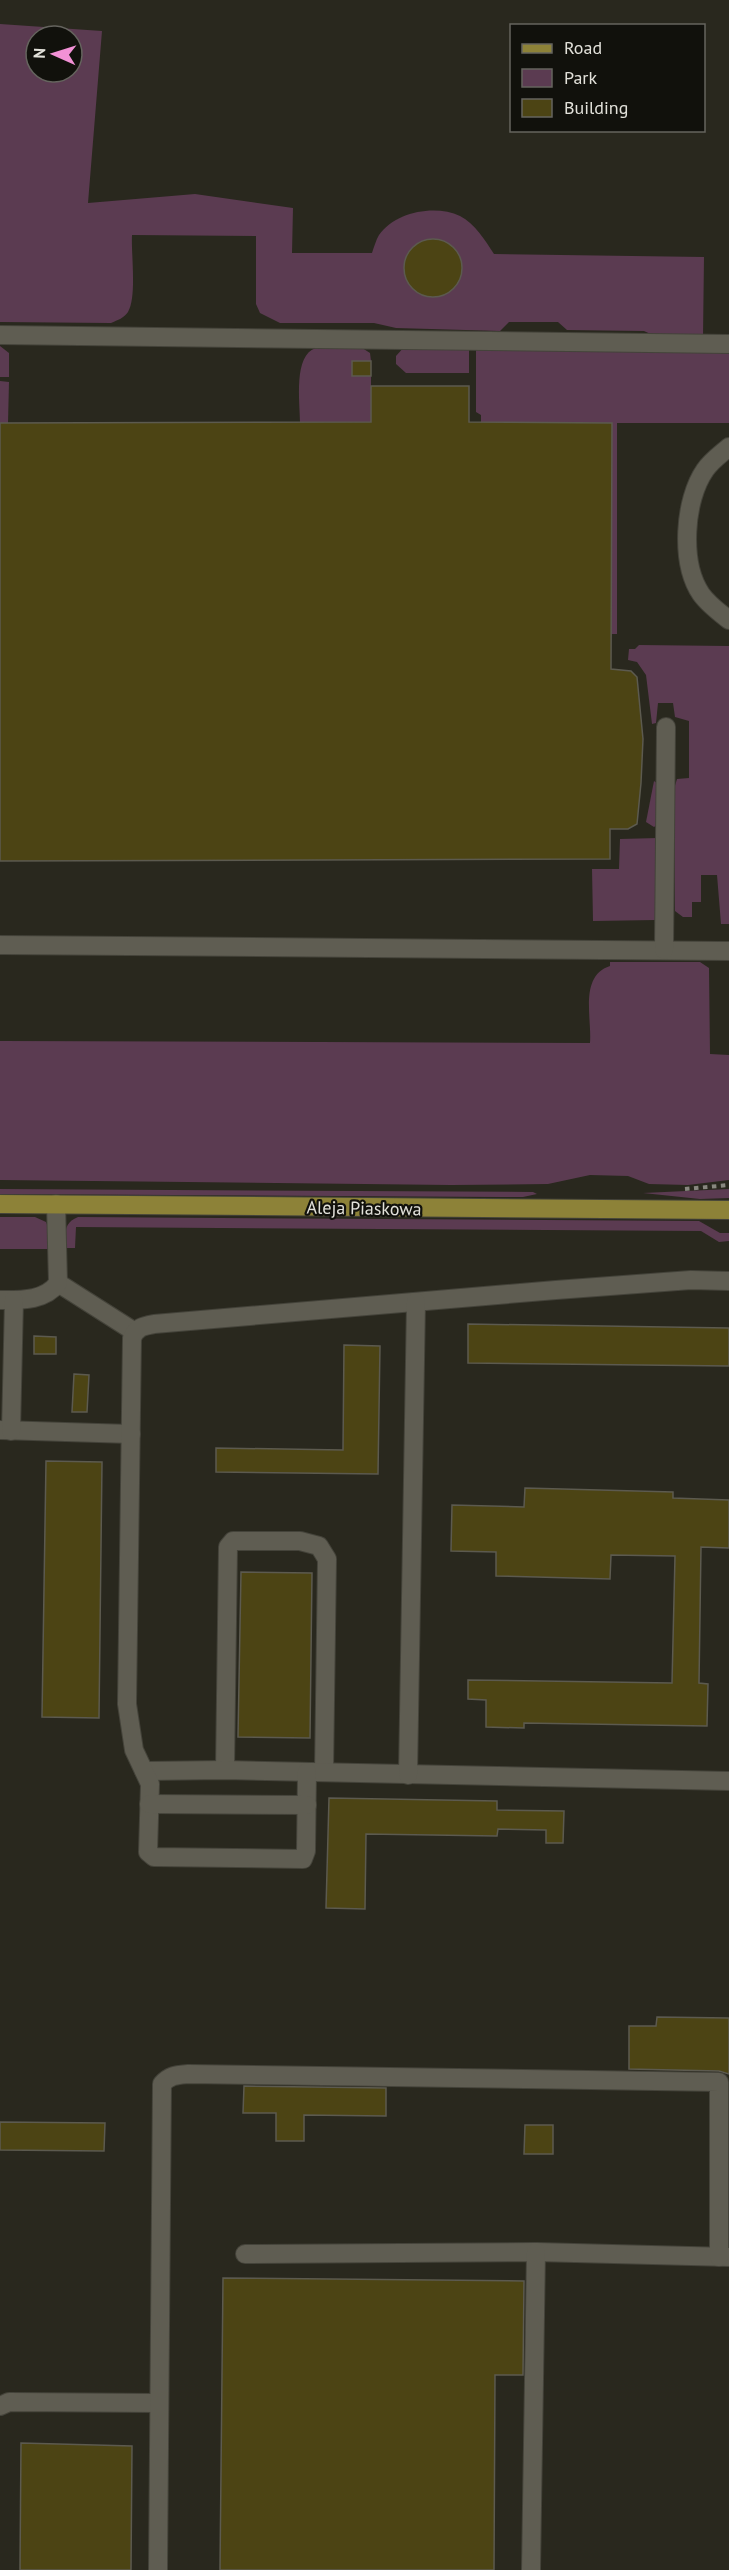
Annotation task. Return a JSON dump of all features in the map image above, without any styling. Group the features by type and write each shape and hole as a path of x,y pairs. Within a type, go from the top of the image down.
{"main road":[{"name":"Aleja Piaskowa","path":"0,1204 729,1210"}],"lane":[{"path":"0,335 729,344"},
{"path":"729,447 706,468 693,492 686,526 690,564 701,594 729,620"},
{"path":"664,950 666,727"},
{"path":"0,945 729,951"},
{"path":"56,1204 58,1283 52,1292 34,1298 7,1300 5,1431 131,1434"},
{"path":"225,1770 228,1546 233,1541 310,1542 319,1546 327,1559 315,1772 307,1805 306,1857 291,1860 151,1856 148,1852 150,1784 134,1750 127,1704 132,1338 140,1327 691,1280 729,1281"},
{"path":"58,1283 135,1332"},
{"path":"408,1775 416,1302"},
{"path":"144,1771 225,1770 729,1780"},
{"path":"149,1804 307,1805"},
{"path":"158,2570 162,2084 175,2075 719,2082 724,2257 536,2252 245,2254"},
{"path":"531,2570 536,2252"},
{"path":"0,2406 9,2402 159,2403"}],"green space":[{"path":"0,24 24,26 24,84 84,84 84,30 102,31 88,203 195,194 293,208 292,253 372,253 379,235 395,221 416,212 439,211 450,212 465,219 479,233 494,254 704,257 703,337 655,336 644,331 567,330 558,322 509,322 500,331 396,328 374,323 280,323 260,313 256,304 256,236 132,235 131,305 123,317 111,323 0,322"},
{"path":"0,346 9,353 9,377 0,377"},
{"path":"326,346 359,346 370,353 371,361 352,361 352,375 371,376 371,422 300,422 299,380 304,360 309,352"},
{"path":"405,346 469,347 469,373 406,373 396,364 396,356"},
{"path":"476,347 729,350 729,423 617,423 617,634 611,634 481,422 481,415 476,412"},
{"path":"0,381 9,382 8,423 0,423"},
{"path":"639,645 729,646 729,924 721,924 717,875 701,875 701,902 692,902 692,917 683,917 675,911 674,789 677,779 689,778 689,721 675,717 673,703 658,703 656,723 652,724 646,675 637,662 628,660 629,649 635,649"},
{"path":"654,781 658,784 657,825 654,827 646,822"},
{"path":"658,838 656,920 593,921 592,869 619,869 620,839"},
{"path":"610,962 700,962 709,968 710,1054 729,1055 729,1180 688,1185 649,1184 628,1176 590,1175 548,1184 451,1185 0,1180 0,1041 590,1043 591,988 594,979 600,971 610,966"},
{"path":"0,1189 533,1192 537,1194 523,1197 501,1197 0,1194"},
{"path":"729,1189 729,1198 700,1199 643,1193"},
{"path":"0,1217 35,1217 46,1222 52,1249 0,1249"},
{"path":"78,1217 699,1221 720,1233 729,1233 729,1241 719,1242 701,1231 76,1227 75,1248 66,1248 67,1226"}],"building":[{"path":"433,239 444,241 454,247 460,257 462,268 460,279 454,289 444,295 433,297 422,295 412,289 406,279 404,268 406,257 412,247 422,241"},
{"path":"352,361 371,361 371,376 352,376"},
{"path":"371,386 469,386 469,422 612,423 611,669 631,671 637,677 643,739 637,824 628,829 610,829 610,859 0,861 0,423 371,422"},
{"path":"468,1324 729,1328 729,1366 468,1363"},
{"path":"34,1336 56,1337 56,1354 34,1354"},
{"path":"344,1345 380,1346 378,1474 216,1472 216,1448 343,1450"},
{"path":"74,1374 89,1375 87,1412 72,1412"},
{"path":"46,1461 102,1462 99,1718 42,1717"},
{"path":"525,1488 673,1492 673,1498 729,1500 729,1548 701,1547 699,1683 708,1684 707,1726 524,1723 524,1728 486,1727 486,1700 468,1699 468,1680 672,1683 675,1556 611,1555 610,1579 496,1576 496,1552 451,1551 452,1505 524,1507"},
{"path":"241,1572 312,1573 310,1738 238,1737"},
{"path":"329,1798 497,1801 497,1810 564,1811 563,1843 546,1843 546,1830 498,1829 497,1836 366,1834 365,1909 326,1908"},
{"path":"657,2017 729,2018 729,2074 719,2071 629,2069 629,2026 656,2026"},
{"path":"244,2086 386,2088 386,2116 304,2115 304,2141 276,2141 276,2113 243,2113"},
{"path":"0,2122 105,2123 104,2151 0,2150"},
{"path":"525,2125 553,2125 553,2154 524,2154"},
{"path":"223,2278 524,2281 523,2375 495,2375 494,2570 220,2570"},
{"path":"21,2443 132,2446 131,2570 20,2570"}]}
